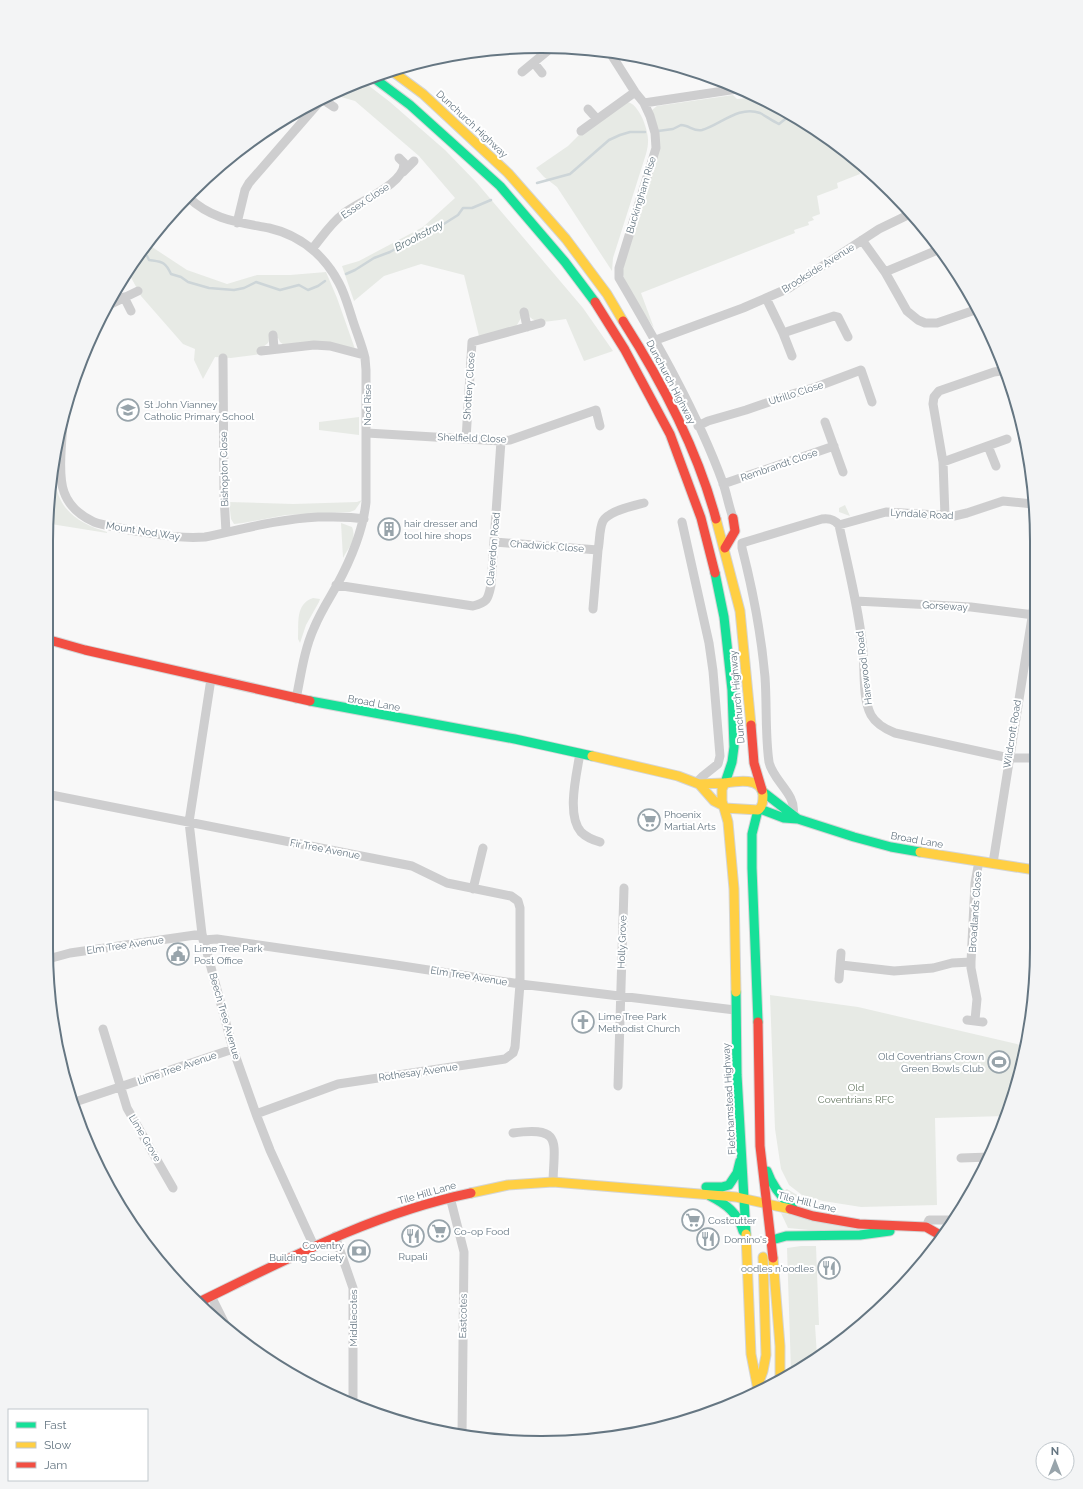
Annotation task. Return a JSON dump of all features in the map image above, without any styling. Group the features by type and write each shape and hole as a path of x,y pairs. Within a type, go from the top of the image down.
{"main road":[{"name":"Dunchurch Highway","path":"398,75 423,94 508,173 566,239 607,294 638,344 679,418 711,499 725,548 740,611 754,763 762,791"},
{"name":"Dunchurch Highway","path":"378,81 410,105 500,186 565,262 595,303 625,350 670,434 701,518 724,617 732,690 734,747 732,762 722,794 724,807"},
{"path":"725,548 735,531 733,518"},
{"name":"Broad Lane","path":"53,641 93,652 296,699 515,739 626,762 698,783 749,781 758,784 762,791 795,817 854,837 891,847 1030,869"},
{"name":"Broad Lane","path":"698,783 714,801 724,807 759,810 784,818 795,817"},
{"path":"762,791 763,796 752,834 760,1146 772,1240 780,1346 780,1374"},
{"name":"Fletchamstead Highway","path":"724,807 728,822 734,889 737,1075 751,1354 759,1386"},
{"path":"760,1146 769,1181 780,1197 795,1210"},
{"name":"Tile Hill Lane","path":"678,1192 698,1188 722,1187 729,1185 737,1173 742,1151"},
{"name":"Tile Hill Lane","path":"203,1300 335,1236 390,1216 450,1197 508,1185 553,1182 707,1194 744,1198 795,1210 813,1216 859,1224 928,1223"},
{"path":"707,1194 723,1202 737,1215 741,1224 747,1257"},
{"path":"759,1385 766,1355 763,1248 772,1240 786,1236 860,1235 928,1223 938,1233"}],"street":[{"path":"522,72 545,53"},
{"name":"Buckingham Rise","path":"613,58 634,92 644,103 655,133 656,148 619,268 619,278 656,340"},
{"path":"534,63 542,73"},
{"path":"581,131 634,92"},
{"path":"644,103 733,92"},
{"path":"328,102 334,107"},
{"path":"237,223 245,190 249,183 315,108"},
{"path":"588,109 597,119"},
{"path":"399,158 404,164 403,172"},
{"name":"Essex Close","path":"312,249 344,213 375,195 390,184 414,161"},
{"name":"Nod Rise","path":"192,201 208,212 225,220 283,232 296,238 312,249 330,268 338,281 364,355 366,370 367,433 366,502 364,519 358,540 314,627 306,650 296,699"},
{"name":"Brookside Avenue","path":"656,340 792,287 862,240 906,216"},
{"path":"862,240 884,272 907,311 918,320 925,323 937,323 972,311"},
{"path":"884,272 934,251"},
{"path":"116,301 138,291"},
{"path":"124,297 131,311"},
{"path":"766,298 792,356"},
{"path":"524,312 527,327"},
{"path":"783,334 834,316 838,317 848,337"},
{"name":"Shottery Close","path":"466,439 472,342 541,323"},
{"path":"273,335 274,350"},
{"name":"Dunchurch Highway","path":"656,340 698,426 723,484 733,518"},
{"path":"261,351 330,346 364,355"},
{"name":"Bishopton Close","path":"223,358 224,496 226,532"},
{"name":"Utrillo Close","path":"698,426 708,421 746,410 789,394 816,387 861,370 872,402"},
{"path":"945,516 943,462 933,404 934,397 939,391 999,371"},
{"name":"Shelfield Close","path":"367,433 501,441 510,440 600,409 600,426"},
{"path":"825,422 843,472"},
{"path":"943,462 1007,439"},
{"name":"Claverdon Road","path":"336,585 473,606 484,603 488,598 495,542 501,441"},
{"name":"Mount Nod Way","path":"63,442 62,484 68,500 72,507 93,521 103,525 164,536 195,538 292,519 346,516 364,519"},
{"name":"Rembrandt Close","path":"723,484 834,446"},
{"path":"988,446 996,466"},
{"name":"Lyndale Road","path":"839,525 886,512 945,516 961,515 1003,501 1028,504"},
{"name":"Chadwick Close","path":"593,612 598,550 601,528 605,518 610,514 644,503"},
{"path":"795,817 793,803 773,772 769,762 765,677 761,639 756,606 742,543 822,519 831,518 839,525"},
{"path":"682,522 709,643 713,671 720,756 718,764 702,776 698,783"},
{"name":"Harewood Road","path":"839,525 856,601 863,652 866,700 871,715 887,730 895,733 1009,758 1030,758"},
{"name":"Chadwick Close","path":"495,542 598,550"},
{"name":"Gorseway","path":"856,601 964,606 1030,615"},
{"name":"Wildcroft Road","path":"993,863 1030,633"},
{"name":"Beech Tree Avenue","path":"212,680 189,822 203,937 233,1049 256,1114 273,1157 314,1246"},
{"path":"580,753 573,796 574,819 581,832 591,839 600,842"},
{"name":"Fir Tree Avenue","path":"53,795 412,866 447,884 511,896 518,901 520,908 520,984"},
{"path":"473,889 483,848"},
{"name":"Broadlands Close","path":"975,1020 977,999 971,962 975,882 979,861"},
{"name":"Holly Grove","path":"618,1086 624,888"},
{"name":"Elm Tree Avenue","path":"53,958 70,953 203,937 520,984 735,1010"},
{"path":"839,979 841,953"},
{"name":"Broadlands Close","path":"841,965 894,971 933,968 952,963 971,962"},
{"name":"Rothesay Avenue","path":"256,1114 326,1087 338,1084 508,1058 513,1053 515,1047 520,984"},
{"path":"103,1029 120,1087"},
{"name":"Lime Tree Avenue","path":"78,1101 233,1049"},
{"name":"Lime Grove","path":"120,1087 127,1108 173,1188"},
{"path":"513,1133 541,1131 552,1137 554,1144 553,1182"},
{"path":"961,1158 975,1162 982,1160"},
{"name":"Eastcotes","path":"450,1197 464,1252 462,1430"},
{"name":"Tile Hill Lane","path":"928,1223 947,1220"},
{"name":"Middlecotes","path":"335,1236 353,1288 353,1398"},
{"path":"211,1296 222,1317"}],"green space":[{"path":"368,85 390,102 445,150 477,183 583,308 613,351 584,361 566,319 541,322 532,319 529,316 521,318 517,325 513,328 479,336 464,275 421,264 384,276 354,301 342,266 359,261 423,227 455,198 419,156 355,101 341,97"},
{"path":"733,95 737,99 747,98 786,118 813,135 860,171 860,174 837,183 838,188 817,196 820,214 812,217 814,220 808,222 809,225 794,230 795,233 641,293 654,328 631,294 622,271 656,153 652,110 657,106"},
{"path":"627,102 635,107 642,118 647,131 648,145 613,258 612,271 557,187 544,177 536,168 568,146 582,132"},
{"path":"152,247 187,270 227,284 257,275 290,275 326,272 355,349 284,345 278,338 270,339 263,347 261,354 231,358 215,357 203,379 194,360 195,349 183,344 141,296 131,277"},
{"path":"359,417 359,435 319,430 319,422"},
{"path":"56,487 63,504 68,511 90,526 107,533 54,524"},
{"path":"362,500 355,510 350,512 286,515 234,524 231,519 229,502 293,504 357,502"},
{"path":"845,505 850,516 839,512 839,508"},
{"path":"341,523 352,527 354,536 352,543 343,558"},
{"path":"313,598 320,599 306,625 300,643 298,639 299,615 303,605"},
{"name":"Old Coventrians RFC","path":"770,995 858,1007 1020,1045 1000,1116 935,1118 937,1205 861,1207 823,1201 802,1195 789,1185 781,1169 775,1129"},
{"path":"787,1189 804,1199 801,1204 783,1191"},
{"path":"781,1213 867,1231 830,1232 788,1228"},
{"path":"816,1246 819,1325 815,1325 817,1351 791,1368 787,1248"}],"waterway":[{"name":"Brookstray","path":"658,131 673,129 681,125 696,130 702,130 737,114 752,111 760,113 779,124 786,118"},
{"name":"Brookstray","path":"537,183 570,174 609,140 630,132 645,132"},
{"name":"Brookstray","path":"346,274 374,258 390,252 402,245 410,244 423,234 439,227 458,215 463,208 472,208 491,200"},
{"name":"Brookstray","path":"146,255 149,260 165,264 171,274 181,277 188,282 209,288 234,290 244,288 256,282 280,290 299,285 308,290 325,281"}],"traffic: fast":[{"path":"378,81 410,105 500,186 565,262 595,302"},
{"path":"715,573 724,617 732,690 734,747 732,762 725,783"},
{"path":"310,701 515,739 592,756"},
{"path":"762,791 798,819"},
{"path":"760,809 784,818 798,819 891,847 920,852"},
{"path":"758,810 752,834 752,868 758,1022"},
{"path":"736,992 737,1075 746,1234"},
{"path":"706,1187 722,1187 729,1185 737,1173 740,1161"},
{"path":"767,1171 771,1182 777,1191 793,1208"},
{"path":"710,1196 721,1202 735,1214 743,1231"},
{"path":"772,1240 786,1236 860,1235 890,1231"}],"traffic: slow":[{"path":"398,75 423,94 508,173 566,239 607,294 623,321"},
{"path":"716,519 740,611 751,725"},
{"path":"592,756 678,776 699,784 724,783"},
{"path":"725,808 758,810 763,801 762,789 754,783 742,781 725,783 722,789 722,801 728,822 734,889 736,992"},
{"path":"699,784 714,801 724,806"},
{"path":"920,852 1030,869"},
{"path":"471,1193 508,1185 553,1182 736,1197 790,1209"},
{"path":"746,1234 751,1354 757,1386"},
{"path":"759,1382 766,1355 763,1257"},
{"path":"773,1258 780,1346 780,1374"}],"traffic: jam":[{"path":"595,302 625,350 670,434 701,518 715,573"},
{"path":"623,321 665,392 689,441 716,519"},
{"path":"725,548 735,531 733,518"},
{"path":"53,641 85,650 310,701"},
{"path":"751,725 754,763 762,790"},
{"path":"758,1022 760,1146 773,1258"},
{"path":"203,1300 298,1254 366,1225 400,1212 471,1193"},
{"path":"790,1209 813,1216 859,1224 926,1227 937,1234"}],"place":[{"name":"St John Vianney Catholic Primary School","path":"128,410"},
{"name":"hair dresser and tool hire shops","path":"389,529"},
{"name":"Phoenix Martial Arts","path":"649,820"},
{"name":"Lime Tree Park Post Office","path":"178,954"},
{"name":"Lime Tree Park Methodist Church","path":"583,1022"},
{"name":"Old Coventrians Crown Green Bowls Club","path":"999,1062"},
{"name":"Costcutter","path":"693,1220"},
{"name":"Co-op Food","path":"439,1231"},
{"name":"Rupali","path":"413,1236"},
{"name":"Domino's","path":"708,1239"},
{"name":"Coventry Building Society","path":"359,1251"},
{"name":"oodles n'oodles","path":"829,1268"}]}
